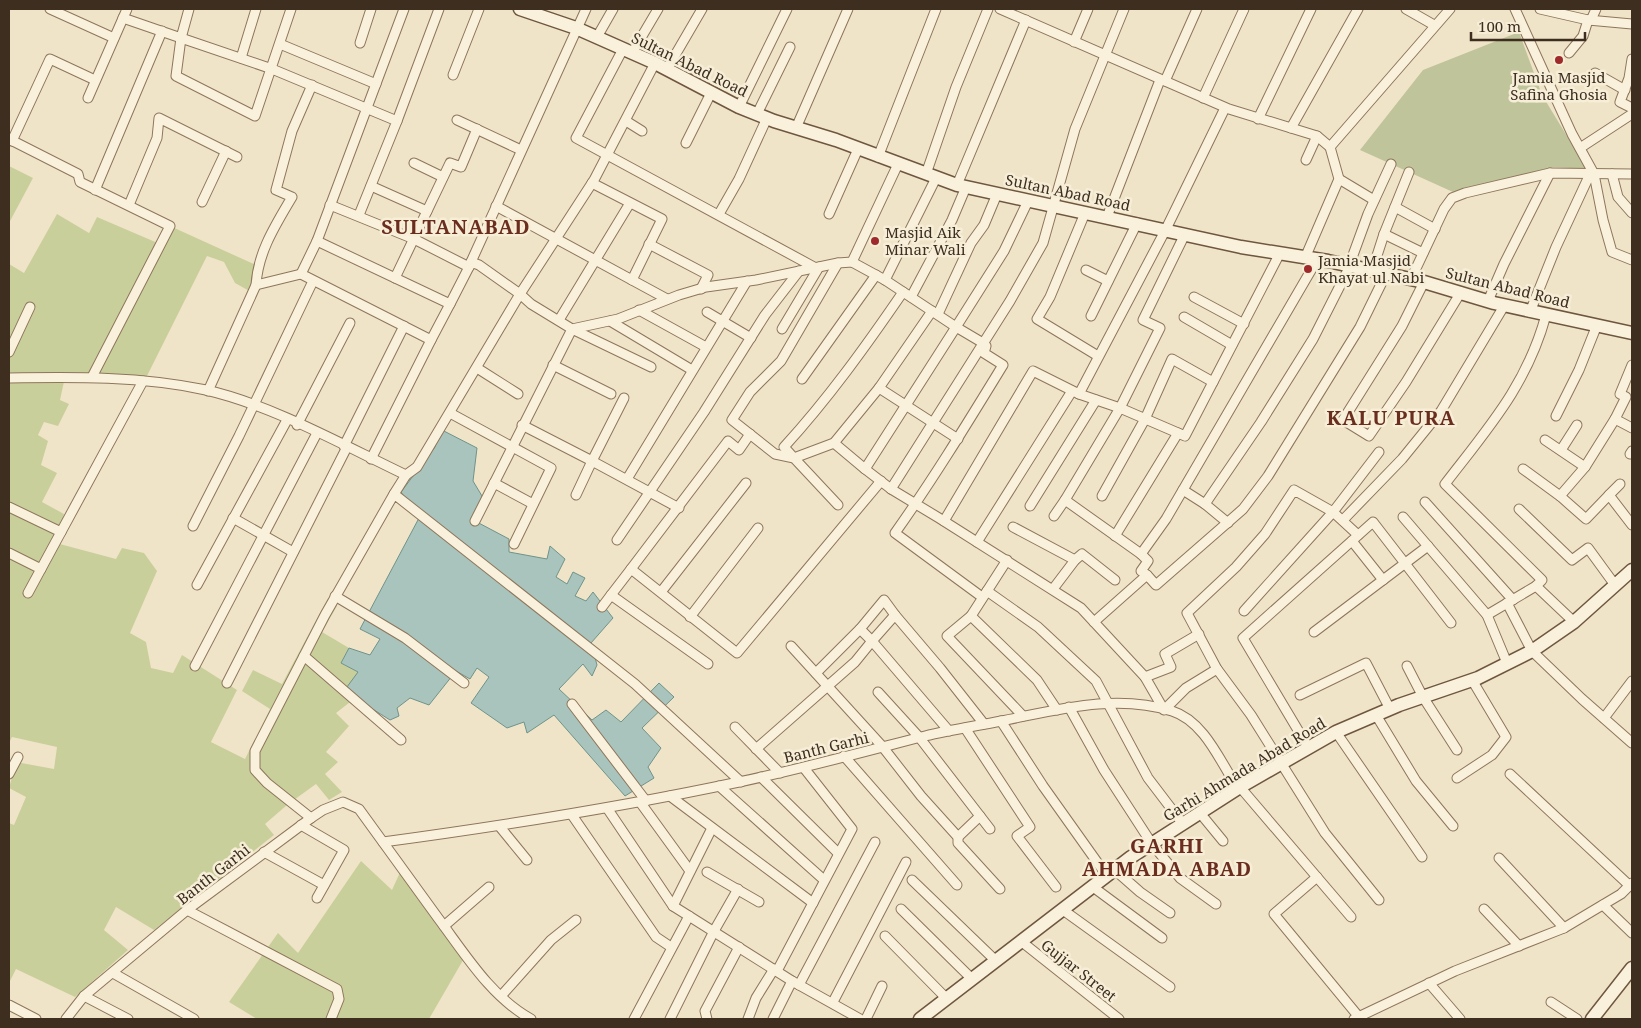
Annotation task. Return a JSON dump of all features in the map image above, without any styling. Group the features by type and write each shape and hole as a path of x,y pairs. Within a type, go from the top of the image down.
{"street":[{"path":"50,9 114,38"},
{"path":"88,98 127,9"},
{"path":"189,9 180,38 176,76 255,116 291,9"},
{"path":"241,58 256,9"},
{"path":"360,44 371,9"},
{"path":"301,274 317,241 404,9"},
{"path":"359,215 439,9"},
{"path":"452,75 479,9"},
{"name":"Sultan Abad Road","path":"520,9 597,37 655,63 739,107 962,186 1185,234 1411,279 1504,306 1632,333"},
{"path":"371,459 470,264 586,9"},
{"path":"597,37 613,9"},
{"path":"658,9 628,51 576,138 817,267"},
{"path":"667,70 702,9"},
{"path":"739,107 787,9"},
{"path":"796,128 848,9"},
{"path":"878,157 936,9"},
{"path":"885,280 931,176 956,87 988,9"},
{"path":"1074,42 1088,9"},
{"path":"891,489 983,343 1043,243 1075,129 1124,9"},
{"path":"1107,217 1162,80 1197,9"},
{"path":"1202,98 1244,9"},
{"path":"1258,119 1311,9"},
{"path":"1291,128 1358,9"},
{"path":"1406,9 1434,25"},
{"path":"1330,147 1434,25 1450,9"},
{"path":"1515,9 1592,174 1612,252 1632,260"},
{"path":"1540,9 1590,20 1632,24"},
{"path":"1569,52 1583,36 1596,9"},
{"path":"1005,10 1225,108 1317,136 1330,147 1339,179 1311,258 1183,490 1166,519 1141,554"},
{"path":"123,18 272,69 397,121"},
{"path":"838,505 784,447 810,419 907,294 952,220 962,186 1026,20"},
{"path":"95,190 162,31"},
{"path":"280,44 376,84"},
{"path":"719,214 739,179 790,48"},
{"path":"92,377 170,226 80,182 78,174 10,140 50,59 95,80"},
{"path":"1632,59 1625,90 1620,102 1632,108"},
{"path":"312,818 267,783 255,770 255,751 335,596 394,494 406,475 417,467 520,294 592,183 608,156 655,63"},
{"path":"1595,73 1625,90"},
{"path":"208,391 256,285 258,266 268,240 292,197 276,190 292,131 312,85"},
{"path":"686,142 711,93"},
{"path":"977,542 1098,356 1166,229 1225,108"},
{"path":"1580,148 1632,114"},
{"path":"129,205 157,138 158,118 237,156"},
{"path":"457,120 521,150"},
{"path":"626,121 642,131"},
{"path":"394,278 450,163 461,168 477,129"},
{"path":"1306,160 1317,136"},
{"path":"829,214 858,149"},
{"path":"202,202 226,151"},
{"path":"414,163 443,177"},
{"path":"852,262 898,164"},
{"path":"1205,504 1261,422 1313,339 1350,266 1374,200 1391,164"},
{"path":"1372,271 1394,207 1409,172"},
{"path":"1488,301 1504,264 1550,173"},
{"path":"1411,279 1434,229 1452,198 1466,192 1550,173 1632,174"},
{"path":"1530,312 1556,247 1592,174"},
{"path":"1612,174 1618,198 1632,213"},
{"path":"1339,179 1374,200"},
{"path":"592,183 662,219 632,280"},
{"path":"371,186 427,211"},
{"path":"838,263 781,361 750,392 732,420 775,454 794,458 834,443 879,388 935,312 971,243 984,225 997,194"},
{"path":"865,469 1004,251 1028,201"},
{"path":"560,320 630,203"},
{"path":"330,205 359,215 470,264 479,265 531,304 572,329 651,367"},
{"path":"496,206 668,299"},
{"path":"1394,207 1434,229"},
{"path":"1085,212 1050,297 1037,319 1098,356"},
{"path":"1091,316 1137,223"},
{"path":"1054,516 1120,408 1160,328 1143,320 1185,234"},
{"path":"1384,234 1423,253"},
{"path":"317,241 450,304"},
{"path":"650,244 708,275 701,289"},
{"path":"944,521 1033,371 1075,392 1120,408 1185,436 1280,253"},
{"path":"572,329 610,321 668,299 701,289 852,262 885,280 983,343 986,346 984,353 1003,365 958,439 895,533 984,594 1038,626 1096,681 1148,778 1183,824"},
{"path":"782,329 817,267"},
{"path":"1086,270 1108,281"},
{"path":"617,540 704,412 751,338 799,271"},
{"path":"256,285 301,274 431,340"},
{"path":"1065,500 1141,554 1148,561 1141,571 1156,585 1243,509 1268,476 1360,327 1386,274"},
{"path":"802,379 876,275"},
{"path":"193,526 313,281"},
{"path":"627,479 747,281"},
{"path":"1424,282 1402,326 1343,420 1369,436 1406,382 1461,292"},
{"path":"1194,297 1244,324"},
{"path":"1343,520 1402,459 1441,410 1504,306"},
{"path":"9,352 30,307"},
{"path":"639,310 706,347"},
{"path":"707,312 751,338"},
{"path":"1487,615 1536,586 1542,580 1445,484 1510,399 1539,342 1546,315"},
{"path":"1184,317 1232,345"},
{"path":"610,321 692,370"},
{"path":"297,425 350,324"},
{"path":"1556,416 1579,370 1597,325"},
{"path":"227,683 294,552 404,326"},
{"path":"475,521 572,329"},
{"path":"1102,496 1145,419 1172,359 1213,382"},
{"path":"554,365 611,394"},
{"path":"1560,496 1585,467 1615,419 1626,397 1620,394 1632,365"},
{"path":"477,368 518,394"},
{"path":"9,378 92,377 143,381 208,391 253,405 406,475"},
{"path":"28,593 143,381"},
{"path":"879,388 958,439"},
{"path":"576,496 624,398"},
{"path":"1030,506 1096,400"},
{"path":"450,412 511,448 551,468 514,544"},
{"path":"1615,419 1632,428"},
{"path":"196,585 287,420"},
{"path":"522,425 627,479 678,508"},
{"path":"1561,450 1577,425"},
{"path":"194,666 317,433"},
{"path":"1115,536 1178,433"},
{"path":"602,607 728,441 739,450 750,434"},
{"path":"1545,440 1585,467"},
{"path":"834,443 891,489 1081,608 1145,678 1164,710 1186,688 1217,669"},
{"path":"1244,611 1333,512 1379,452"},
{"path":"1523,469 1560,496 1586,519 1620,484"},
{"path":"631,569 737,654 834,535 881,481"},
{"path":"494,483 533,504"},
{"path":"661,592 746,483"},
{"path":"1183,490 1205,504 1228,523"},
{"path":"1379,900 1325,833 1251,715 1217,669 1187,613 1242,561 1265,534 1294,490 1333,512 1343,520 1383,580"},
{"path":"394,494 635,684 741,782"},
{"path":"1609,495 1632,525"},
{"path":"1425,502 1510,602 1532,651 1632,743"},
{"path":"9,507 61,532"},
{"path":"1519,509 1572,560 1588,548 1615,585"},
{"path":"1403,517 1487,615 1507,663"},
{"path":"233,518 294,552"},
{"path":"1308,747 1243,638 1373,522 1451,624"},
{"path":"1013,527 1075,560"},
{"path":"690,617 758,528"},
{"path":"1314,632 1428,546"},
{"path":"9,553 41,569"},
{"path":"1053,590 1075,560 1082,554 1115,580"},
{"path":"1007,560 971,616 947,636 1023,716"},
{"name":"Garhi Ahmada Abad Road","path":"920,1019 1111,873 1239,788 1336,732 1376,714 1472,680 1532,651 1574,622 1632,570"},
{"path":"1094,622 1146,576"},
{"path":"1536,586 1574,622"},
{"path":"611,595 708,664"},
{"path":"335,596 405,638 464,683"},
{"path":"816,673 860,629 884,600 984,724"},
{"path":"756,749 855,662 895,616"},
{"path":"971,616 1038,680 1057,710"},
{"path":"860,629 949,731"},
{"path":"1145,678 1171,668 1165,654 1199,634"},
{"path":"791,646 882,746 920,796 958,837 958,842 1000,889"},
{"path":"304,656 401,740"},
{"path":"1300,695 1366,663 1390,709"},
{"path":"1407,666 1423,697 1457,750"},
{"path":"1457,778 1492,756 1506,737 1472,680"},
{"path":"1604,718 1632,680"},
{"path":"878,692 919,738 990,829"},
{"name":"Banth Garhi","path":"383,842 500,827 670,796 804,768 882,746 949,731 1069,707 1106,702 1142,704 1185,715 1197,726 1239,788 1351,917"},
{"path":"572,704 643,801 690,870"},
{"path":"1069,707 1104,770 1152,844 1180,878 1216,904"},
{"path":"1376,714 1416,781 1452,826"},
{"path":"1001,721 1043,786 1111,873 1170,913"},
{"path":"735,727 780,773"},
{"path":"965,728 1030,827 1017,836 1056,887"},
{"path":"1336,732 1422,857"},
{"path":"844,756 957,885"},
{"path":"9,774 18,757"},
{"path":"748,1019 756,998 775,970 852,829 804,768"},
{"path":"1317,877 1274,914 1356,1018 1454,971 1564,928 1603,905 1631,885 1510,774"},
{"path":"761,777 838,853"},
{"path":"719,786 824,880"},
{"path":"670,796 813,903"},
{"name":"Banth Garhi","path":"66,1019 84,996 187,910 301,825 323,810 343,802 359,809 476,969 501,996 521,1014 531,1019"},
{"path":"607,808 673,906 795,983 833,1002 860,1019 882,986"},
{"path":"1200,813 1223,841"},
{"path":"572,815 656,937 672,947"},
{"path":"958,837 980,816"},
{"path":"301,825 344,850 316,898"},
{"path":"500,827 527,860"},
{"path":"673,906 712,828"},
{"path":"773,1019 875,842"},
{"path":"264,852 324,885"},
{"path":"1499,858 1564,928"},
{"path":"833,1002 906,862"},
{"path":"707,872 759,902"},
{"path":"912,880 996,962"},
{"path":"444,926 489,887"},
{"path":"1093,887 1162,938"},
{"path":"670,1019 714,931 738,890"},
{"path":"1603,905 1632,933"},
{"path":"901,909 972,979"},
{"path":"1484,909 1519,946"},
{"path":"187,910 337,989 339,998 331,1019"},
{"path":"1063,910 1170,987"},
{"path":"634,1019 689,916"},
{"path":"501,996 551,940 576,920"},
{"path":"885,936 947,999"},
{"name":"Gujjar Street","path":"1022,942 1119,1019"},
{"path":"707,1019 705,1011 739,947"},
{"path":"1592,1019 1632,968"},
{"path":"113,973 194,1019"},
{"path":"1428,983 1460,1019"},
{"path":"84,996 128,1019"},
{"path":"1551,1002 1576,1019"},
{"path":"9,1005 36,1019"}],"green space":[{"path":"1519,32 1542,95 1587,169 1553,167 1453,192 1360,150 1423,70"},
{"path":"9,166 33,178 9,223"},
{"path":"57,214 89,233 97,217 160,244 170,226 258,266 253,293 235,283 224,262 207,256 147,376 65,377 60,400 69,404 58,426 44,422 38,435 48,441 41,465 57,473 42,502 64,514 56,543 116,559 122,548 144,553 157,571 130,633 146,642 151,668 173,673 182,655 237,690 211,742 245,759 270,709 242,691 253,670 282,684 328,598 337,606 322,632 349,648 341,663 358,672 354,699 336,713 349,726 326,752 338,762 325,774 342,792 329,800 316,784 287,805 265,824 274,835 154,930 116,907 104,930 128,950 75,997 16,969 9,983 9,823 14,825 26,797 9,788 16,762 54,769 57,747 12,737 9,743 9,264 24,273"},
{"path":"361,861 392,890 402,868 466,955 429,1019 257,1019 229,1002 278,933 298,953"}],"water":[{"path":"440,429 477,448 473,481 482,496 475,521 509,539 509,552 547,559 550,546 565,559 556,577 567,584 573,572 585,578 575,596 586,601 593,592 613,618 591,643 597,665 592,676 583,664 559,689 592,720 606,710 621,722 659,683 674,697 642,728 661,748 648,767 654,778 625,796 554,715 527,733 524,722 507,728 471,703 489,677 477,668 470,679 456,671 429,705 410,698 397,708 399,716 390,720 344,691 358,672 341,663 349,648 370,655 380,639 360,629 419,518 401,492 435,447"}],"place":[{"name":"Jamia Masjid Safina Ghosia","path":"1559,60"},
{"name":"Masjid Aik Minar Wali","path":"875,241"},
{"name":"Jamia Masjid Khayat ul Nabi","path":"1308,269"}],"district":[{"name":"SULTANABAD","path":"456,226"},
{"name":"KALU PURA","path":"1391,417"},
{"name":"GARHI AHMADA ABAD","path":"1167,856"}]}
